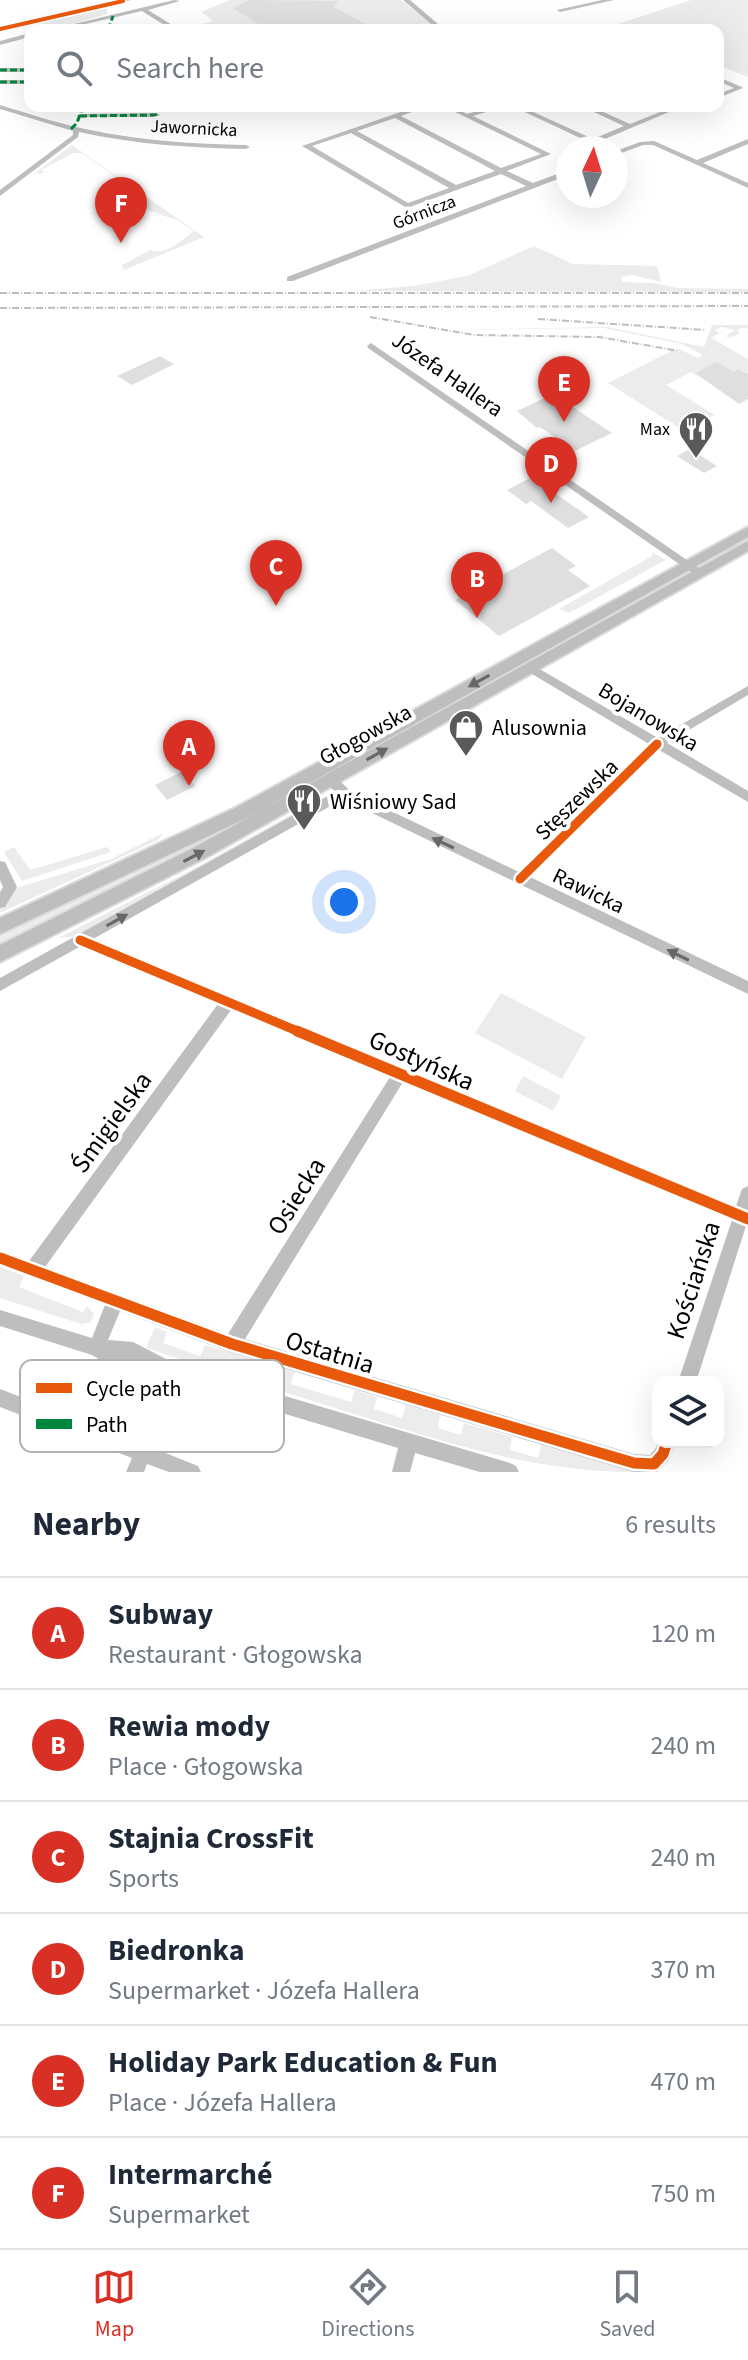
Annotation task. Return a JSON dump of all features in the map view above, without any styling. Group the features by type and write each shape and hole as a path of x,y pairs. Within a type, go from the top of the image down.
{"main road":[{"name":"Głogowska","path":"0,954 336,786 693,569 748,531"},
{"name":"Głogowska","path":"5,923 243,812 693,569 748,545"}],"street":[{"path":"0,27 110,0"},
{"path":"0,27 128,0"},
{"path":"408,1 420,0"},
{"path":"560,10 611,0"},
{"path":"78,24 177,1"},
{"path":"408,1 435,24"},
{"path":"143,9 167,24"},
{"path":"110,24 113,16"},
{"path":"0,43 24,37"},
{"path":"0,70 24,70"},
{"path":"724,81 740,88 724,94"},
{"path":"0,82 24,82"},
{"name":"Jawornicka","path":"0,107 74,130 180,146 246,147"},
{"path":"0,194 76,136 74,130 81,112"},
{"path":"407,112 306,146 407,206 547,154 458,112"},
{"path":"466,116 481,112"},
{"path":"528,112 593,142 666,112"},
{"path":"598,112 650,136 651,142"},
{"path":"80,116 157,115"},
{"path":"395,116 533,186"},
{"name":"Górnicza","path":"352,131 455,188"},
{"path":"698,162 748,141"},
{"path":"628,149 651,142 748,186"},
{"name":"Górnicza","path":"290,279 556,177"},
{"name":"Józefa Hallera","path":"371,346 693,569"},
{"name":"Bojanowska","path":"531,668 748,797"},
{"name":"Stęszewska","path":"520,879 657,744 748,690"},
{"name":"Rawicka","path":"336,786 520,879 748,988"},
{"name":"Głogowska","path":"0,985 336,786"},
{"path":"0,866 9,881 9,893 0,903"},
{"name":"Gostyńska","path":"80,940 745,1218"},
{"name":"Śmigielska","path":"32,1271 229,1001"},
{"name":"Osiecka","path":"232,1344 400,1074"},
{"name":"Kościańska","path":"689,1376 745,1218 748,1194"},
{"name":"Ostatnia","path":"0,1258 232,1344 634,1463 654,1464 665,1448"},
{"path":"96,1348 115,1302"},
{"path":"0,1318 96,1348 116,1360"},
{"path":"0,1398 20,1406"},
{"path":"284,1405 510,1472"},
{"path":"401,1472 408,1443"},
{"path":"138,1452 192,1472"},
{"path":"135,1472 143,1454"}],"shaded area":[{"path":"230,0 401,0 431,24 202,24 213,21 201,12"},
{"path":"691,0 748,0 748,77 724,67 724,24 618,24"},
{"path":"107,6 107,14 71,24 36,24"},
{"path":"72,145 204,237 124,270 122,265 150,250 168,249 194,231 179,221 114,198 108,200 126,190 122,188 128,185 82,153 73,153 41,170 44,172 39,175 39,172 34,174"},
{"path":"534,246 573,264 657,266 661,282 632,275 621,277 622,282 655,283 677,288 748,289 748,292 352,291 413,286 467,276"},
{"path":"712,325 748,325 748,329 737,330 740,333 730,338 726,336 735,330 722,327 715,330 719,333 711,338 748,359 748,373 739,369 733,372 717,363 695,373 714,385 691,372 666,385 715,415 684,431 608,383 673,350 679,352 677,348 698,358 703,355 682,344 604,328 442,330 607,327 704,347"},
{"path":"652,552 666,560 569,613 559,609 652,556"},
{"path":"299,788 301,790 208,841 0,946 0,934 234,824"},
{"path":"311,800 311,807 93,928 78,936 58,938 191,870 299,810"},
{"path":"163,833 158,840 0,913 0,907 16,888 111,859"},
{"path":"14,847 30,870 107,847 111,852 22,881 4,852"},
{"path":"501,993 586,1037 562,1079 475,1033"},
{"path":"523,1076 561,1096 553,1111 515,1091"},
{"path":"0,1267 24,1276 19,1287 83,1312 87,1306 94,1314 91,1322 81,1324 0,1298"},
{"path":"155,1327 167,1332 163,1343 200,1356 205,1345 254,1360 184,1360 146,1348"},
{"path":"284,1369 294,1372 291,1384 351,1402 355,1390 377,1397 374,1409 402,1418 406,1405 440,1415 438,1428 461,1435 464,1423 512,1437 510,1450 538,1458 541,1445 635,1472 566,1468 499,1456 284,1391"}],"building":[{"path":"249,0 338,1 334,7 365,24 258,24 233,8"},
{"path":"160,356 174,364 132,385 117,376"},
{"path":"717,362 733,372 739,369 748,374 748,399 739,404 695,373"},
{"path":"553,394 612,433 575,451 540,427 537,428 517,411"},
{"name":"Max","path":"690,449 717,466 704,473 677,456"},
{"path":"532,477 589,517 568,528 531,501 526,504 507,490"},
{"path":"552,548 576,566 568,570 590,586 499,636 455,600"},
{"path":"183,771 195,786 167,800 155,785"}],"railway":[{"path":"0,293 748,293"},
{"path":"0,308 748,306"},
{"path":"370,317 474,335 599,337 679,351"},
{"path":"538,319 706,330"}],"marked path":[{"path":"110,24 113,16"},
{"path":"0,70 24,70"},
{"path":"0,82 24,82"},
{"path":"71,129 81,112"},
{"path":"80,116 157,115"}],"cycle path":[{"path":"0,29 123,1"},
{"path":"520,879 657,744"},
{"path":"80,940 748,1219"},
{"path":"0,1258 232,1344 634,1463 654,1464 665,1448"}],"place":[{"name":"Intermarché","path":"121,243"},
{"name":"Holiday Park Education & Fun","path":"564,422"},
{"name":"Max","path":"696,460"},
{"name":"Biedronka","path":"551,503"},
{"name":"Stajnia CrossFit","path":"276,606"},
{"name":"Rewia mody","path":"477,618"},
{"name":"Alusownia","path":"466,758"},
{"name":"Subway","path":"189,786"},
{"name":"Wiśniowy Sad","path":"304,832"}]}
